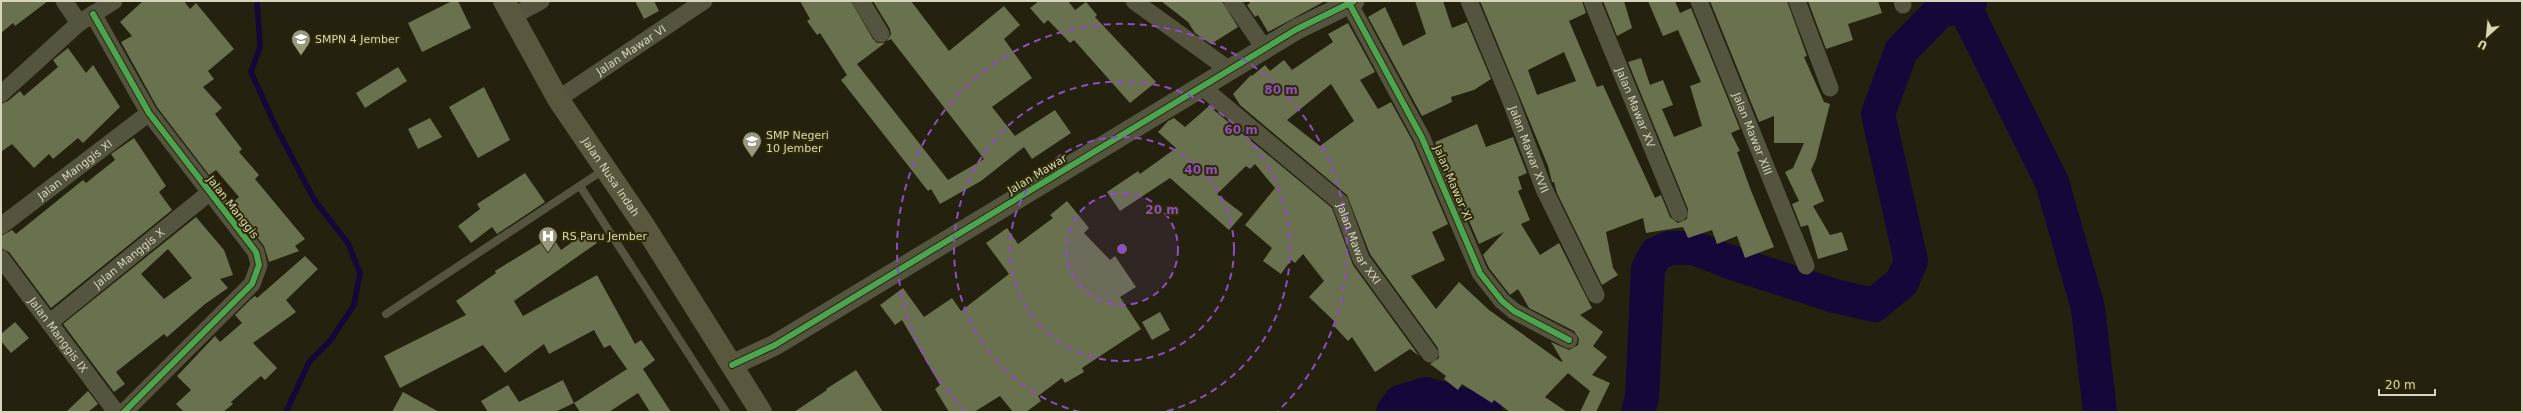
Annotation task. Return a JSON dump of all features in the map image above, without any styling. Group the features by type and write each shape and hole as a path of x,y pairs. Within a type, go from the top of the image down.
{"main road":[{"name":"Jalan Nusa Indah","path":"509,9 558,99 606,168 761,412"}],"street":[{"name":"Jalan Manggis","path":"64,1 86,19 149,113 209,193 256,252 259,265 252,284 124,412"},
{"path":"1,94 86,19 114,1"},
{"path":"509,9 541,1"},
{"name":"Jalan Mawar VI","path":"558,99 704,1"},
{"path":"861,1 881,34"},
{"path":"1134,1 1228,69"},
{"path":"1232,1 1264,48"},
{"name":"Jalan Mawar XVII","path":"1469,1 1510,99 1544,189 1596,295"},
{"name":"Jalan Mawar XV","path":"1592,1 1679,213"},
{"name":"Jalan Mawar XIII","path":"1699,1 1806,266"},
{"path":"1797,1 1830,88"},
{"name":"Jalan Mawar","path":"732,365 775,345 1228,69 1297,29 1351,2"},
{"name":"Jalan Mawar XI","path":"1351,2 1422,138 1480,273 1502,301 1514,311 1569,340"},
{"name":"Jalan Mawar XXI","path":"1201,86 1340,202 1361,259 1430,354"},
{"name":"Jalan Manggis XI","path":"1,226 149,113"},
{"name":"Jalan Manggis X","path":"50,324 209,193"},
{"name":"Jalan Manggis IX","path":"1,258 116,412"}],"lane":[{"path":"386,314 606,168"},
{"path":"580,186 726,412"}],"building":[{"path":"1,1 48,1 15,26 13,23 1,33"},
{"path":"143,1 184,1 190,9 196,3 234,49 208,71 214,79 203,87 222,108 215,114 242,149 239,152 259,175 255,179 305,239 295,246 299,251 269,262 264,246 231,204 239,197 216,170 209,175 157,107 121,42 132,36 120,22"},
{"path":"452,1 458,1 471,28 422,52 408,23"},
{"path":"635,1 654,1 659,11 644,19"},
{"path":"800,1 851,1 873,39 877,43 885,43 857,64 948,180 984,159 891,39 887,41 891,34 890,29 873,1 911,1 949,51 1004,6 1020,25 1004,39 1032,78 992,107 1015,136 1055,110 1071,133 1032,159 1024,147 981,181 940,204 931,189 928,191 841,80 847,75 820,33 817,35 807,21 810,19"},
{"path":"1039,1 1068,1 1075,10 1086,2 1097,15 1095,17 1156,82 1130,103 1074,40 1070,43 1048,20 1044,24 1030,8"},
{"path":"1161,1 1222,1 1238,27 1211,44 1195,33 1188,22"},
{"path":"1249,1 1325,1 1268,32 1258,15 1255,17 1247,5 1250,3"},
{"path":"1415,1 1443,1 1452,28 1467,22 1491,79 1474,90 1451,97 1452,102 1422,116 1368,17 1385,7 1403,46 1426,34"},
{"path":"1480,1 1582,1 1586,13 1569,21 1597,87 1603,85 1655,198 1661,195 1670,217 1678,223 1687,219 1688,209 1628,62 1641,58 1650,85 1663,80 1673,105 1662,109 1674,137 1702,126 1690,86 1701,82 1678,30 1663,36 1648,1 1675,1 1680,13 1691,8 1740,129 1731,133 1740,151 1737,152 1774,247 1745,258 1737,236 1717,244 1712,230 1688,238 1683,227 1646,233 1643,218 1606,232 1613,268 1618,275 1602,285 1557,193 1554,182 1552,182 1548,166","holes":["1564,52 1576,81 1537,95 1528,70"]},
{"path":"1603,1 1624,1 1632,28 1617,36"},
{"path":"1710,1 1787,1 1807,56 1804,57 1824,102 1830,104 1816,159 1811,170 1824,201 1813,206 1830,235 1842,232 1848,250 1818,259 1808,225 1801,227 1792,204 1799,201 1785,172 1793,168 1804,143 1774,143 1774,116 1759,122"},
{"path":"1808,1 1878,1 1882,13 1848,24 1853,40 1826,49"},
{"path":"1348,23 1375,72 1360,80 1378,109 1391,102 1413,142 1448,224 1432,232 1445,260 1411,276 1436,309 1459,282 1489,310 1563,362 1551,342 1569,350 1578,345 1579,339 1574,331 1529,308 1518,289 1510,295 1489,268 1483,255 1504,232 1479,244 1435,142 1477,124 1486,147 1513,137 1527,173 1518,177 1522,189 1518,191 1530,220 1521,224 1540,255 1559,243 1592,308 1580,315 1603,332 1593,346 1607,357 1592,375 1610,383 1596,412 1580,412 1590,391 1568,373 1545,397 1567,412 1510,412 1494,400 1492,403 1462,384 1458,390 1444,379 1446,376 1430,364 1439,358 1438,348 1370,254 1347,195 1240,105 1233,94 1251,75 1252,76 1265,65 1270,71 1284,60 1292,70 1333,42 1328,34","holes":["1331,84 1354,121 1320,146 1287,120"]},
{"path":"68,48 86,73 93,65 120,107 83,143 78,138 53,159 49,154 34,168 12,144 1,152 1,104 8,101 20,91 24,96 58,67 53,60"},
{"path":"398,67 407,81 365,108 356,93"},
{"path":"484,87 510,140 478,158 449,107"},
{"path":"1209,106 1332,208 1353,265 1419,356 1410,349 1375,372 1352,337 1348,341 1333,325 1336,323 1309,297 1324,281 1303,254 1295,263 1291,260 1281,274 1263,261 1272,248 1245,225 1275,188 1255,164 1250,169 1246,166 1217,194 1243,214 1229,230 1170,178 1120,211 1107,192 1138,171 1140,174 1176,148 1158,132 1168,121 1174,118 1185,127"},
{"path":"430,118 442,137 418,149 408,129"},
{"path":"134,138 166,186 159,192 172,210 51,308 9,252 1,248 1,236 12,230 16,234 83,180 86,183 115,160 111,154"},
{"path":"525,173 545,202 497,234 492,227 471,243 458,226 480,209 477,204"},
{"path":"1067,201 1089,228 1084,233 1110,260 1115,256 1136,287 1120,297 1141,329 1082,368 1084,372 1065,383 1062,378 1038,396 1041,401 1026,412 1013,412 1000,396 974,412 949,412 935,389 940,385 902,320 895,325 880,305 903,288 924,317 952,298 961,311 1009,274 986,243 1007,228 1018,244 1053,218 1050,215"},
{"path":"196,217 224,250 233,275 220,279 228,288 205,304 167,337 164,334 116,372 125,384 114,392 63,324","holes":["168,249 192,278 164,299 141,274"]},
{"path":"588,231 597,243 514,301 523,316 597,275 635,344 641,340 655,360 643,369 671,412 650,412 638,393 609,412 580,412 574,403 627,369 610,345 604,348 594,330 549,354 544,344 505,373 483,345 400,388 384,356 466,315 456,301 496,273 495,271 552,236 561,250"},
{"path":"305,256 318,269 286,300 296,312 253,343 277,368 265,380 261,376 231,402 233,404 223,412 184,412 176,404 191,390 177,376 215,336 220,342 242,323 235,315 250,300 255,296 257,298"},
{"path":"1160,312 1170,330 1152,340 1142,322"},
{"path":"15,322 29,338 11,353 1,341 1,334"},
{"path":"856,370 883,412 794,412 827,390 826,389"},
{"path":"563,380 574,403 555,412 488,412 481,401 508,385 519,402"},
{"path":"88,391 98,404 88,412 66,412"},
{"path":"403,392 439,412 392,412"}],"waterway":[{"path":"257,1 260,47 251,72 276,127 315,201 348,243 360,273 354,305 330,341 309,362 286,412"},
{"path":"1970,1 1967,12 2052,182 2088,308 2100,412"},
{"path":"1638,412 1642,398 1648,269 1656,254 1670,248 1694,248 1730,262 1835,296 1874,305 1902,282 1911,261 1878,114 1901,51 1940,11 1969,3"},
{"path":"1393,412 1400,402 1426,394 1486,412"}],"cycle path":[{"path":"732,365 775,345 1297,29 1354,1"},
{"path":"1349,3 1422,138 1480,273 1502,301 1514,311 1569,340"},
{"path":"93,14 149,113 256,252 259,265 252,284 124,412"}],"place":[{"name":"SMPN 4 Jember","path":"301,56"},
{"name":"SMP Negeri 10 Jember","path":"752,158"},
{"name":"RS Paru Jember","path":"548,253"}]}
